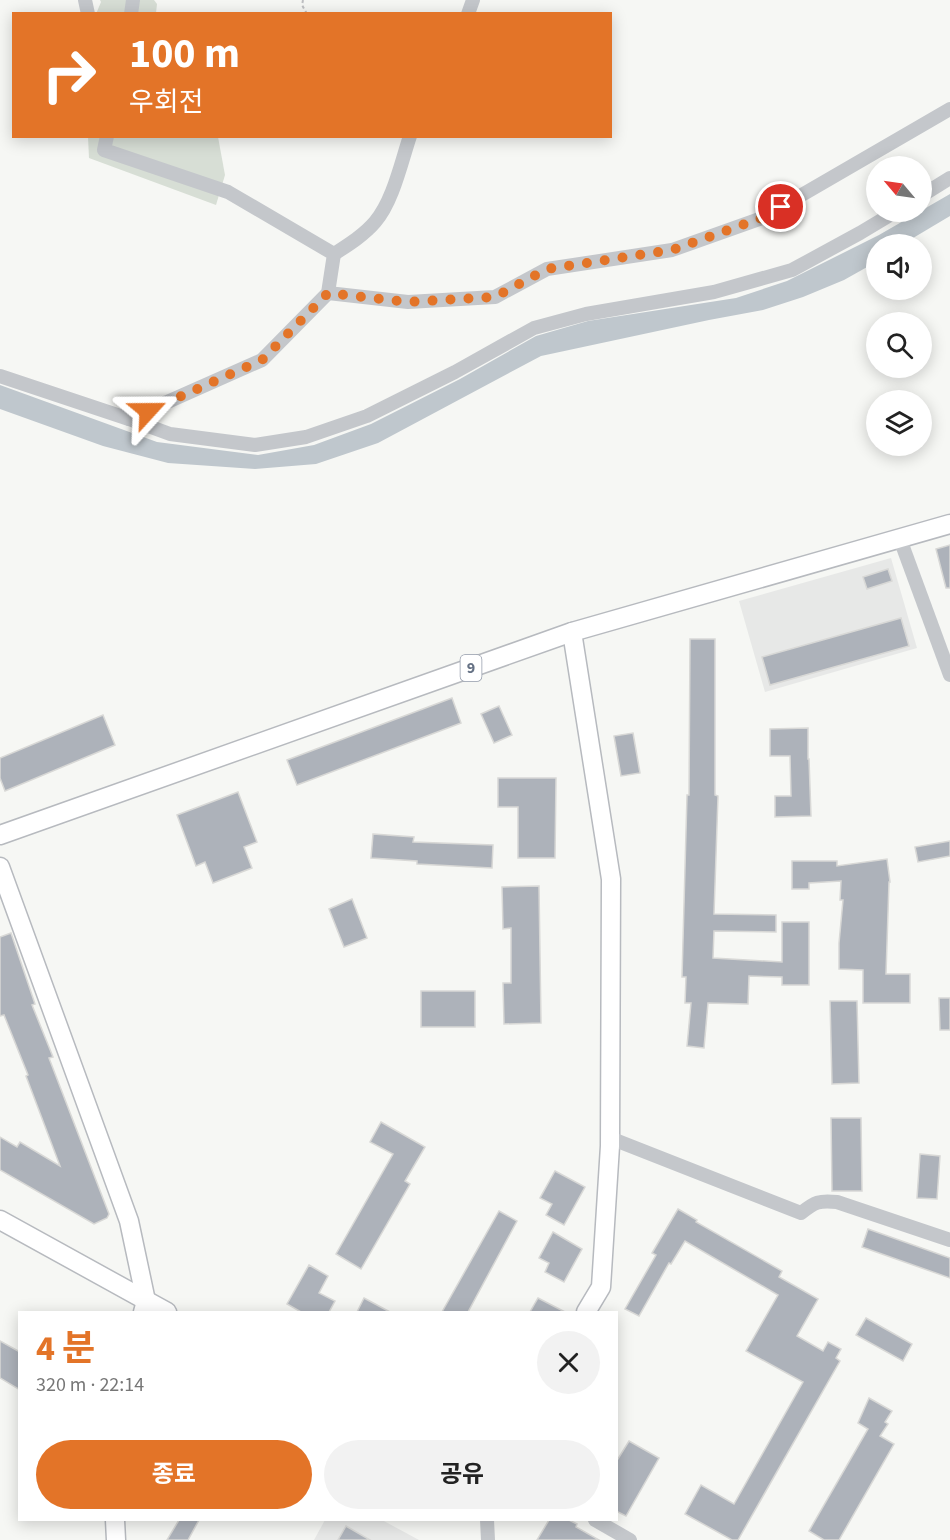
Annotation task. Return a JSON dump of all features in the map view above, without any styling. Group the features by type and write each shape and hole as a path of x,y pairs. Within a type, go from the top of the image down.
{"main road":[{"name":"9","path":"0,835 572,632 950,524"},
{"path":"572,632 611,879 610,1138 601,1287 587,1311"},
{"path":"0,867 129,1221 145,1307"},
{"path":"0,1220 145,1307 163,1311"},
{"path":"115,1521 116,1540"}],"street":[{"path":"328,293 408,302 495,297 547,269 672,250 762,218 950,110"},
{"path":"107,138 105,150 228,192 334,254"},
{"path":"334,254 349,245 375,222 392,193 409,138"},
{"path":"932,189 950,178"},
{"path":"0,376 170,434 255,445 306,437 367,416 455,372 534,328 586,314 714,292 792,270 878,222"},
{"path":"129,419 262,360 328,293 334,254"},
{"path":"900,539 946,653 950,675"},
{"path":"610,1138 801,1213 813,1204 822,1201 837,1202 950,1239"},
{"path":"487,1521 488,1540"},
{"path":"597,1521 630,1540"}],"shaded area":[{"path":"100,0 154,0 157,4 156,12 97,12"},
{"path":"88,138 218,138 225,175 216,205 89,158"},
{"path":"950,194 950,216 920,234 881,234 902,222 932,222 932,204"},
{"path":"866,242 866,268 844,280 803,297 763,310 541,356 378,443 316,464 255,469 168,463 103,446 0,409 0,385 157,442 258,455 314,445 371,424 460,379 536,336 588,321 736,298 787,281"},
{"path":"891,558 917,648 765,692 739,601"},
{"path":"324,1521 384,1521 419,1540 314,1540"}],"building":[{"path":"950,545 950,588 946,588 936,549"},
{"path":"888,569 892,581 867,589 863,577"},
{"path":"901,618 909,646 770,685 762,657"},
{"path":"690,639 715,639 715,795 718,796 714,914 776,915 776,932 714,931 713,958 782,962 782,922 809,922 809,985 782,985 782,977 749,976 748,1004 708,1003 704,1048 687,1046 691,1003 685,1003 686,977 682,977 687,795 689,795"},
{"path":"452,698 461,723 297,785 287,760"},
{"path":"499,706 512,735 494,743 481,714"},
{"path":"103,715 115,745 5,791 0,778 0,758"},
{"path":"808,728 811,816 775,817 775,796 791,796 790,756 770,756 770,729"},
{"path":"633,733 640,773 621,776 614,736"},
{"path":"498,778 556,778 555,858 518,858 518,807 498,807"},
{"path":"238,792 257,842 244,847 252,868 213,883 205,862 196,866 177,815"},
{"path":"373,834 414,837 413,842 493,845 492,868 417,864 417,861 371,858"},
{"path":"950,841 950,856 918,862 915,847"},
{"path":"887,859 890,882 886,974 910,974 910,1003 863,1003 863,970 839,969 843,900 840,900 841,881 809,883 809,889 792,889 792,861 837,861 837,866"},
{"path":"539,886 541,1023 504,1024 503,983 511,983 511,928 503,929 502,887"},
{"path":"352,899 367,938 344,947 329,909"},
{"path":"11,933 35,1004 32,1005 53,1057 49,1058 109,1214 107,1218 94,1224 0,1170 0,1137 17,1147 20,1142 60,1166 4,1015 0,1016 0,937"},
{"path":"421,991 475,991 475,1027 421,1027"},
{"path":"939,998 950,998 950,1030 940,1030"},
{"path":"830,1001 857,1001 859,1083 832,1084"},
{"path":"831,1118 861,1118 862,1191 832,1191"},
{"path":"381,1122 425,1147 405,1181 410,1184 361,1269 336,1254 393,1154 370,1142"},
{"path":"920,1154 940,1156 937,1199 917,1198"},
{"path":"555,1171 585,1187 564,1225 546,1215 552,1204 540,1198"},
{"path":"678,1209 697,1220 696,1222 782,1271 779,1277 818,1299 797,1336 823,1351 828,1342 841,1349 836,1358 840,1361 738,1540 732,1540 685,1514 701,1485 734,1504 803,1382 746,1351 778,1295 685,1241 671,1264 669,1263 639,1316 625,1309 656,1255 652,1253"},
{"path":"499,1211 517,1221 469,1311 443,1311"},
{"path":"868,1229 950,1258 950,1278 862,1247"},
{"path":"553,1232 582,1249 564,1282 545,1272 549,1263 539,1258"},
{"path":"309,1265 328,1276 319,1293 335,1301 330,1311 299,1311 287,1304"},
{"path":"364,1298 388,1311 358,1311"},
{"path":"538,1298 563,1311 531,1311"},
{"path":"866,1318 912,1344 903,1361 856,1335"},
{"path":"0,1341 18,1351 18,1389 0,1378"},
{"path":"869,1398 892,1411 885,1422 888,1424 880,1436 894,1444 839,1540 824,1540 809,1531 868,1429 858,1423"},
{"path":"629,1441 659,1458 626,1516 618,1512 618,1459"},
{"path":"178,1521 198,1521 188,1540 167,1540"},
{"path":"548,1521 571,1521 577,1524 576,1527 599,1540 537,1540"},
{"path":"346,1526 370,1540 338,1540"}],"route":[{"path":"148,411 262,360 328,293 408,302 495,297 547,269 672,250 762,218 781,207"}]}
